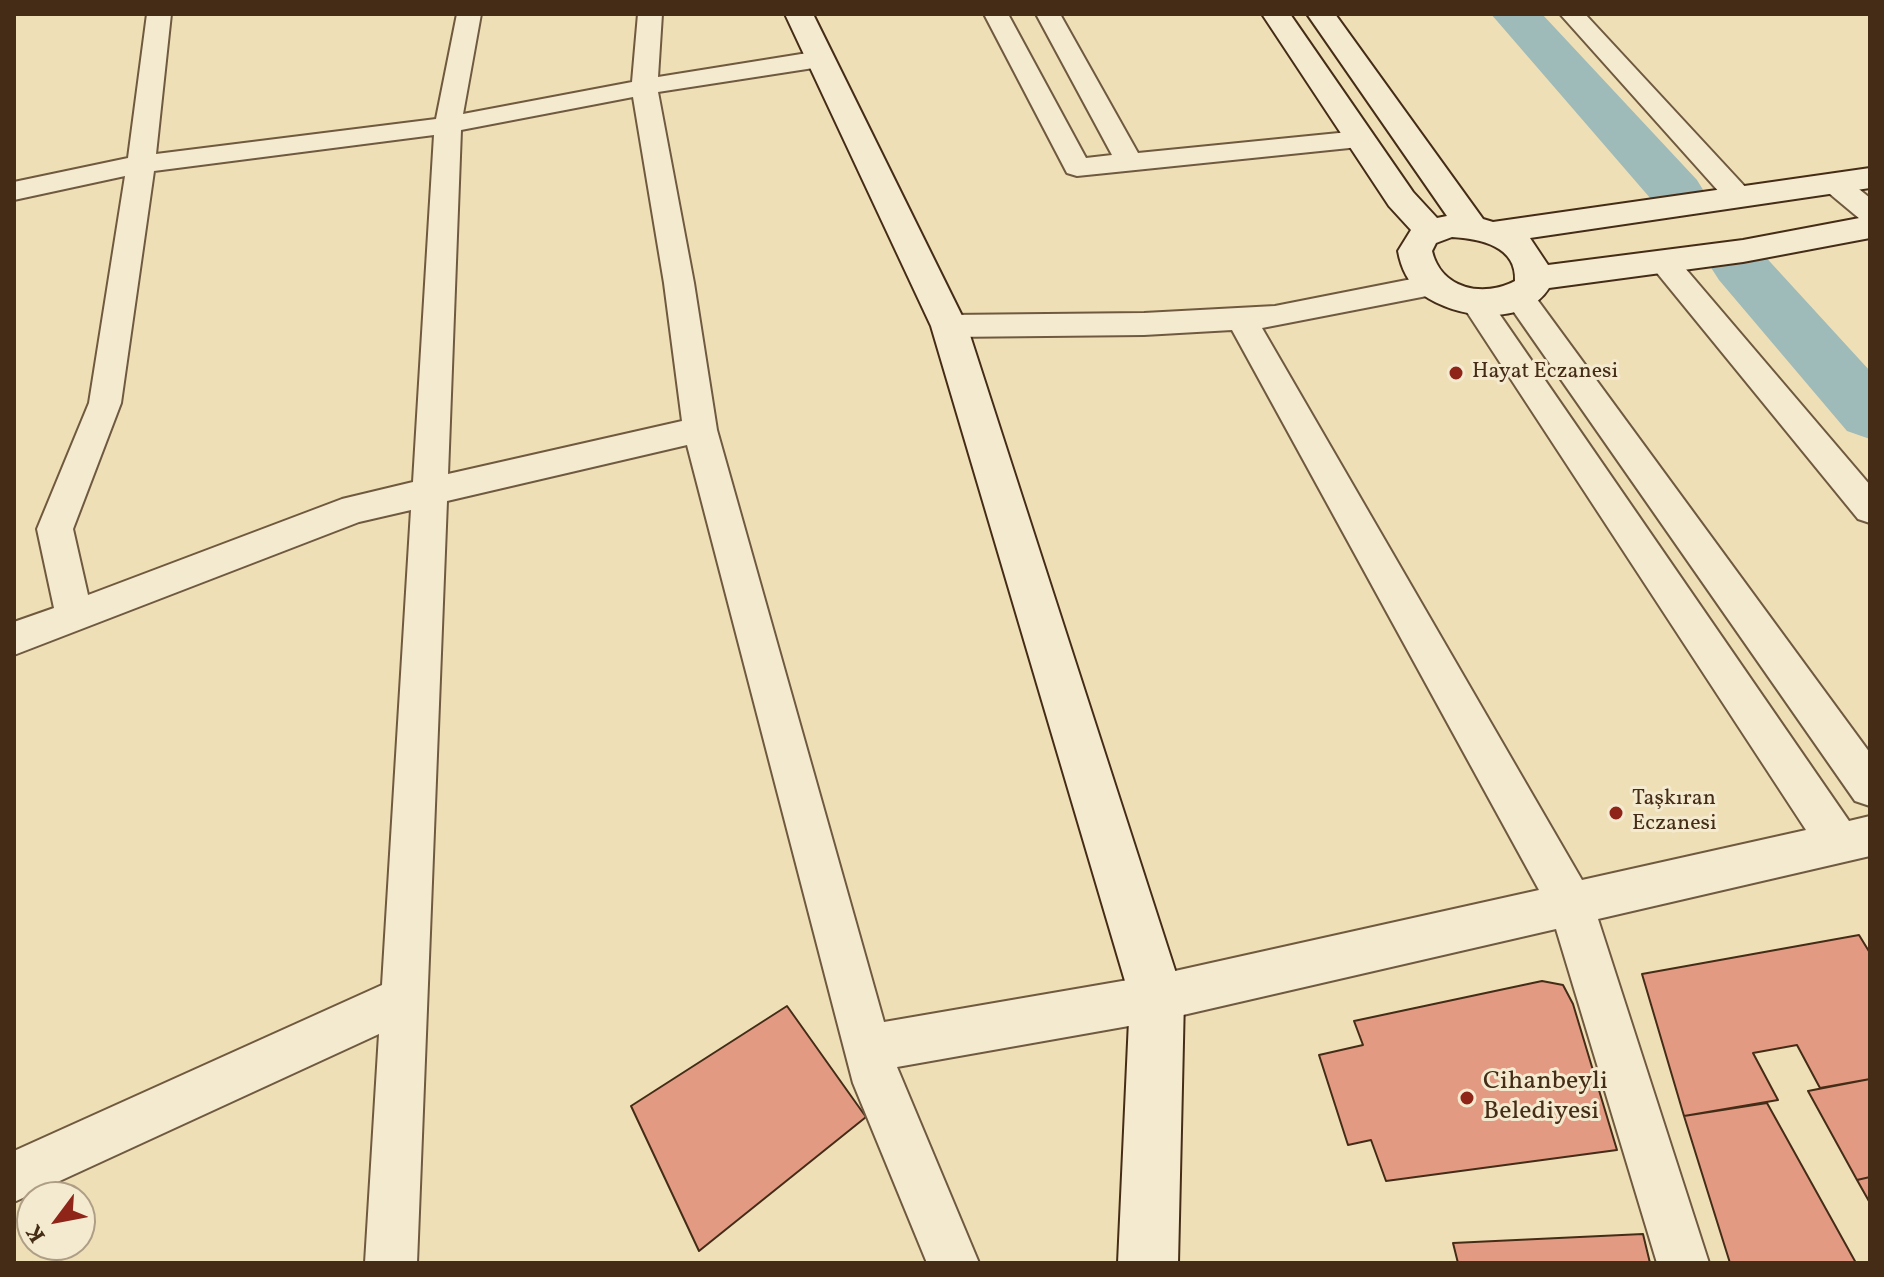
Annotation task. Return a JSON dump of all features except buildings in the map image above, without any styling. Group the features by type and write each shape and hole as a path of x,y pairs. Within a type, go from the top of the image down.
{"street":[{"path":"74,616 55,529 105,403 141,164 159,14"},
{"path":"391,1263 448,125 469,14"},
{"path":"650,14 644,87 679,283 700,430 877,1083 953,1263"},
{"path":"799,14 949,326 1157,998 1148,1263"},
{"path":"996,14 1077,167 1359,139"},
{"path":"1048,14 1129,161"},
{"path":"1276,14 1401,199 1430,231"},
{"path":"1321,14 1483,229 1515,243 1529,257 1535,269 1527,288"},
{"path":"1572,14 1739,197"},
{"path":"14,191 141,164 448,125 644,87 820,59"},
{"path":"1870,178 1483,229 1449,226 1430,231 1417,241 1413,255 1418,270 1432,285 1452,297 1476,303 1500,304 1527,288 1663,261 1743,251 1870,227"},
{"path":"1834,183 1870,213"},
{"path":"1663,261 1870,509"},
{"path":"949,326 1144,324 1275,317 1432,285"},
{"path":"1527,288 1870,787"},
{"path":"867,1049 1157,998 1861,841 1476,303"},
{"path":"1241,319 1571,904 1683,1263"},
{"path":"14,639 354,509 700,430"},
{"path":"14,1177 405,998"}],"waterway":[{"path":"1515,14 1677,193"},
{"path":"1740,266 1870,414"}],"place":[{"name":"Hayat Eczanesi","path":"1456,373"},
{"name":"Taşkıran Eczanesi","path":"1616,813"},
{"name":"Cihanbeyli Belediyesi","path":"1467,1098"}]}
